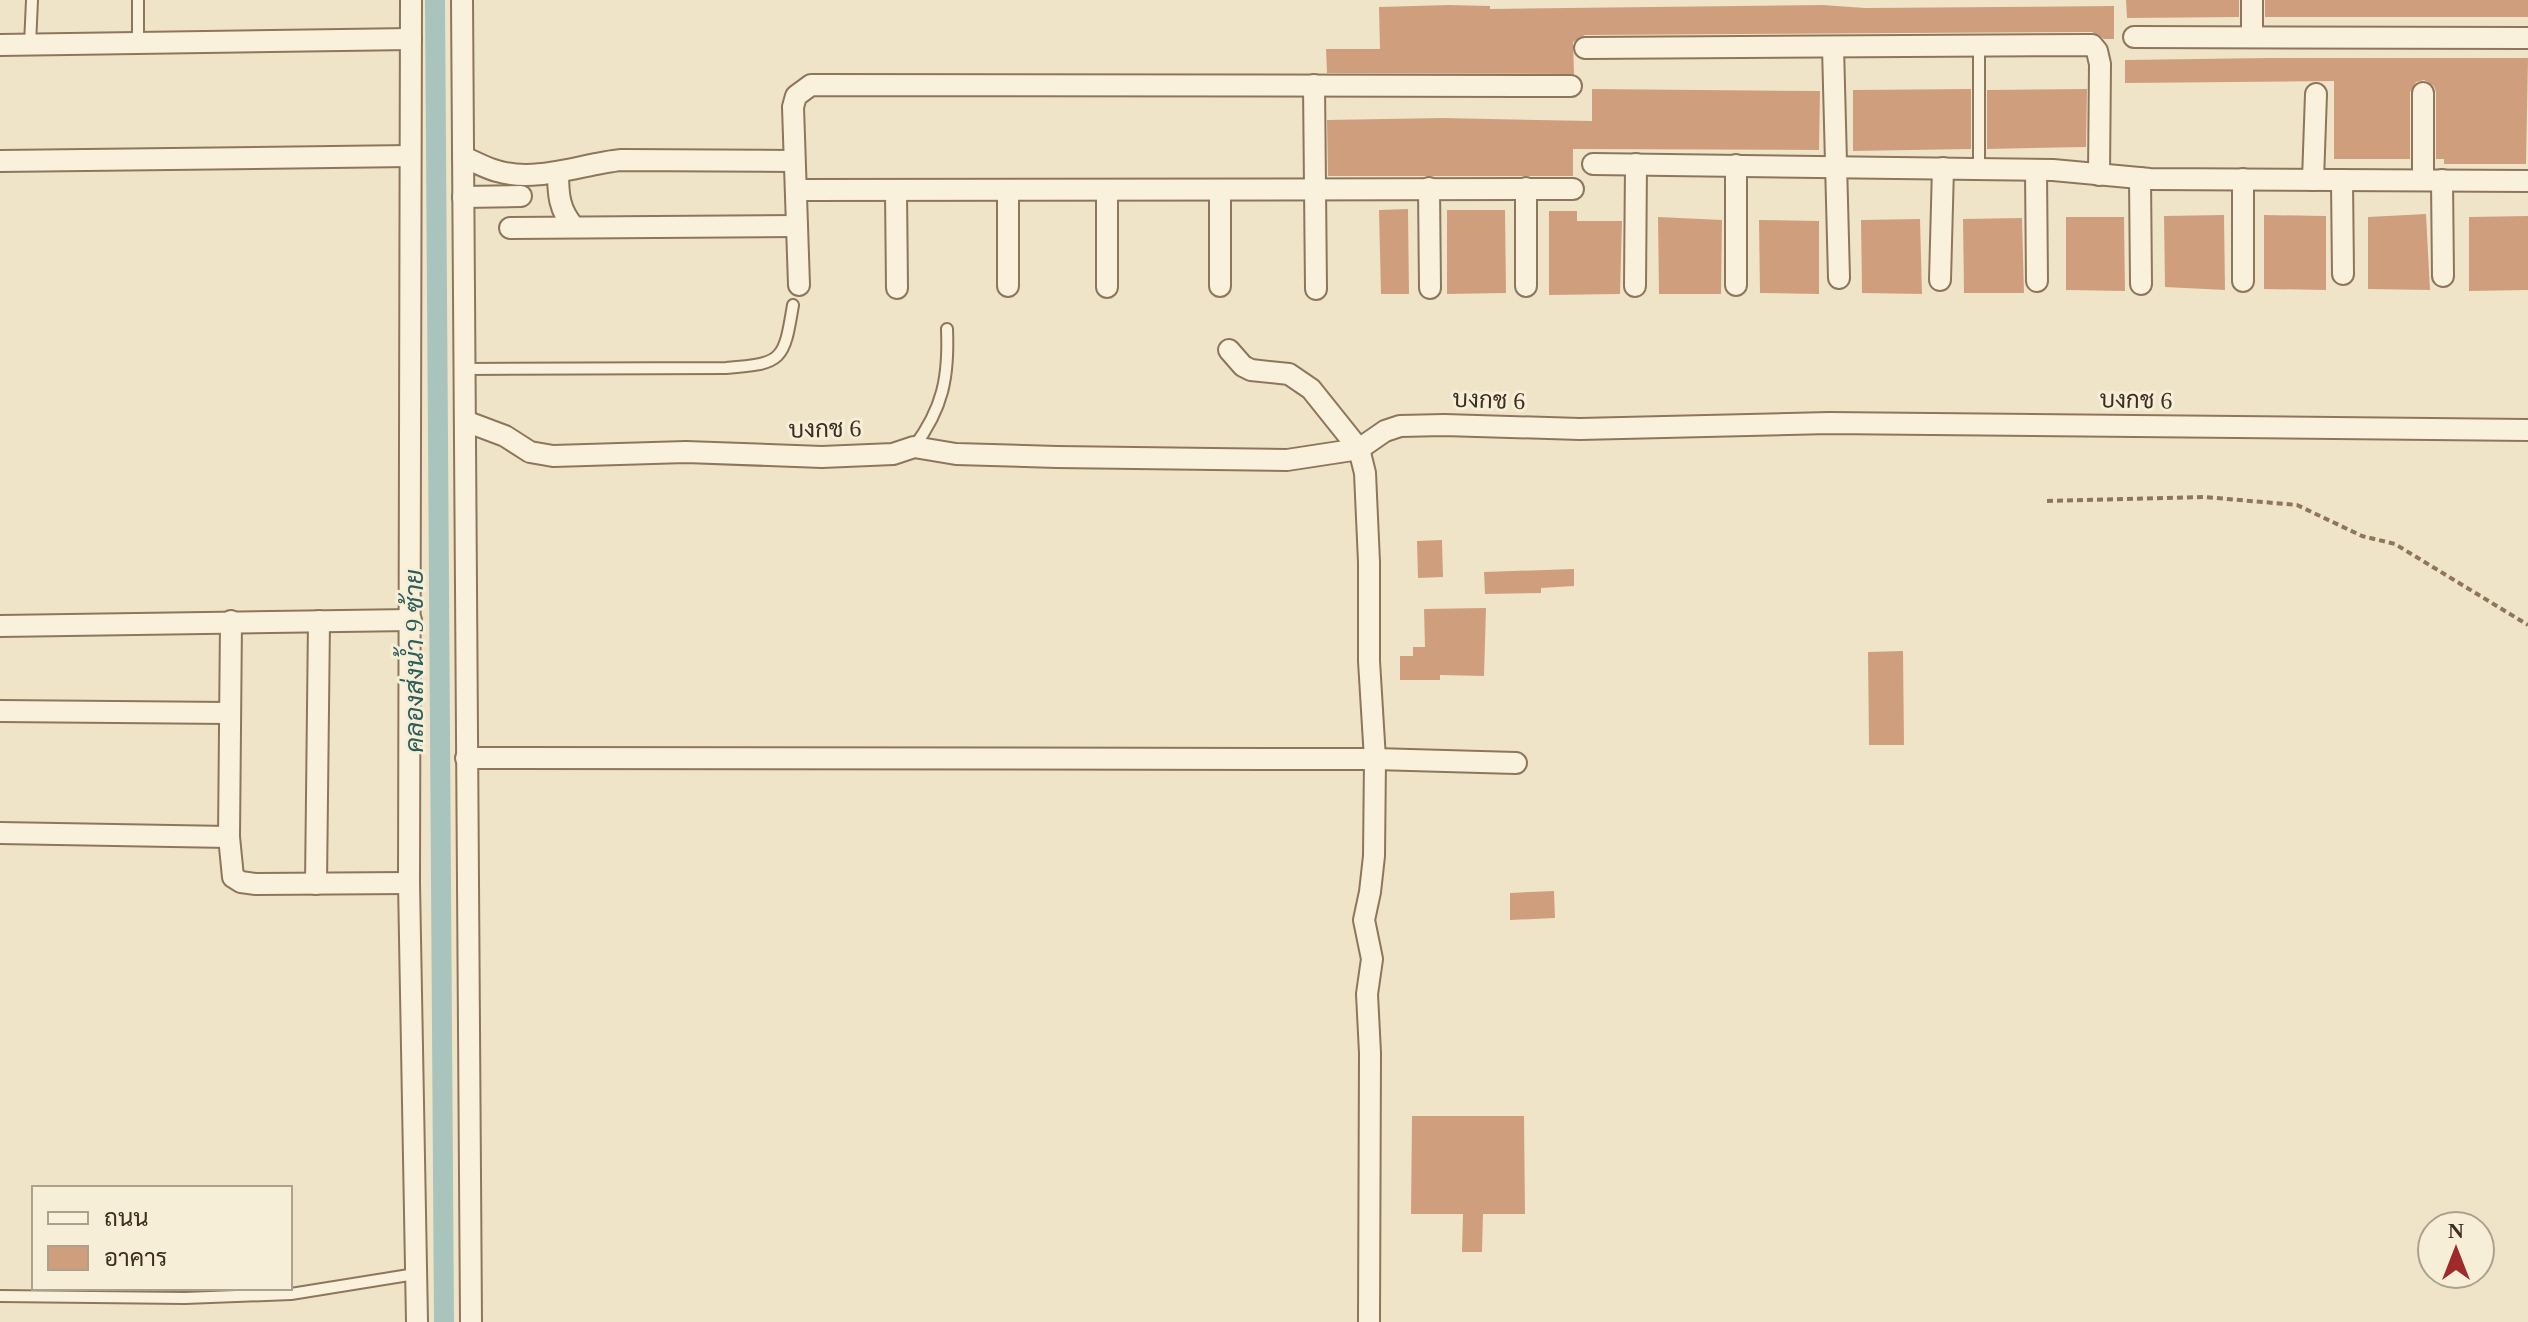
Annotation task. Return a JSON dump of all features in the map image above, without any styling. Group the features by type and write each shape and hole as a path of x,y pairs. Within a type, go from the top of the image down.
{"street":[{"path":"411,0 409,883 417,1322"},
{"path":"462,0 471,1322"},
{"path":"2252,0 2252,37"},
{"path":"2134,37 2528,38"},
{"path":"0,45 411,39"},
{"path":"1585,48 2092,45 2100,64 2099,175"},
{"path":"1833,47 1839,278"},
{"path":"799,285 793,107 796,96 811,85 1571,86"},
{"path":"1314,85 1316,289"},
{"path":"2423,93 2443,276"},
{"path":"2313,180 2316,94"},
{"path":"0,161 410,156"},
{"path":"463,157 497,171 518,174 558,172 621,160 793,161"},
{"path":"1593,164 1979,168 2140,178 2528,181"},
{"path":"1635,286 1636,164"},
{"path":"1736,165 1736,285"},
{"path":"1940,280 1943,168"},
{"path":"2036,170 2037,281"},
{"path":"558,172 558,196 566,218 574,227"},
{"path":"2140,178 2141,284"},
{"path":"2243,179 2243,281"},
{"path":"2342,180 2343,274"},
{"path":"1429,188 1430,288"},
{"path":"1526,188 1526,286"},
{"path":"796,190 1573,189"},
{"path":"1107,190 1107,287"},
{"path":"1220,190 1220,286"},
{"path":"896,191 897,288"},
{"path":"1008,191 1008,286"},
{"path":"463,197 558,196"},
{"path":"510,228 797,226"},
{"path":"1229,350 1243,366 1251,370 1289,374 1300,380 1325,404 1359,449 1365,473 1369,661 1375,759 1374,856 1364,920 1372,959 1367,994 1370,1053 1369,1322"},
{"name":"บงกช 6","path":"465,421 505,436 530,452 553,456 686,452 822,457 893,454 914,447 956,454 1287,460 1359,449 1385,431 1400,426 1580,429 1829,423 2528,430"},
{"path":"0,626 411,620"},
{"path":"231,621 229,837 233,877 241,882 409,883"},
{"path":"316,884 319,621"},
{"path":"0,711 230,713"},
{"path":"466,758 1375,759 1516,763"},
{"path":"0,833 229,837"}],"lane":[{"path":"30,45 32,0"},
{"path":"138,0 138,45"},
{"path":"1979,45 1979,168"},
{"path":"465,369 759,366 773,361 783,351 793,305"},
{"path":"914,447 935,416 943,391 949,366 947,329"},
{"path":"0,1296 185,1298 291,1294 415,1274"}],"path":[{"path":"2047,501 2205,497 2297,505 2362,536 2395,544 2528,625"}],"building":[{"path":"2126,0 2239,0 2239,17 2127,18"},
{"path":"2265,0 2528,0 2528,17 2265,17"},
{"path":"1490,6 1490,9 2114,6 2114,39 2104,39 2092,32 1585,35 1573,42 1574,74 1327,73 1326,49 1380,49 1379,7"},
{"path":"2528,58 2526,164 2444,164 2444,159 2436,159 2436,92 2434,86 2424,80 2416,82 2410,92 2410,159 2334,159 2334,81 2125,83 2125,60"},
{"path":"1592,89 1820,91 1819,150 1573,149 1573,176 1328,176 1327,120 1442,118 1592,121"},
{"path":"1971,89 1971,149 1853,151 1853,90"},
{"path":"2087,89 2086,147 1987,149 1987,90"},
{"path":"1408,209 1409,294 1381,294 1379,210"},
{"path":"1447,210 1505,210 1506,293 1447,294"},
{"path":"1549,211 1577,211 1577,221 1622,221 1620,294 1549,295"},
{"path":"2426,214 2430,290 2368,289 2368,217"},
{"path":"2224,215 2225,290 2165,287 2164,216"},
{"path":"2264,215 2326,216 2326,290 2264,289"},
{"path":"2528,216 2528,290 2469,291 2469,217"},
{"path":"1658,217 1722,220 1721,294 1659,294"},
{"path":"2066,217 2124,217 2125,291 2066,290"},
{"path":"2022,218 2024,293 1964,293 1963,219"},
{"path":"1920,219 1922,294 1862,293 1861,220"},
{"path":"1759,220 1819,221 1819,294 1760,293"},
{"path":"1442,540 1443,577 1418,578 1417,541"},
{"path":"1574,569 1574,586 1541,588 1541,593 1485,594 1484,572"},
{"path":"1486,608 1484,676 1440,675 1440,680 1400,680 1400,656 1413,656 1413,647 1425,647 1424,609"},
{"path":"1903,651 1904,745 1869,745 1868,652"},
{"path":"1554,891 1555,918 1510,920 1510,893"},
{"path":"1412,1116 1524,1116 1525,1214 1483,1214 1482,1252 1462,1252 1463,1214 1411,1214"}],"waterway":[{"name":"คลองส่งน้ำ 9 ซ้าย","path":"435,0 444,1322"}]}
